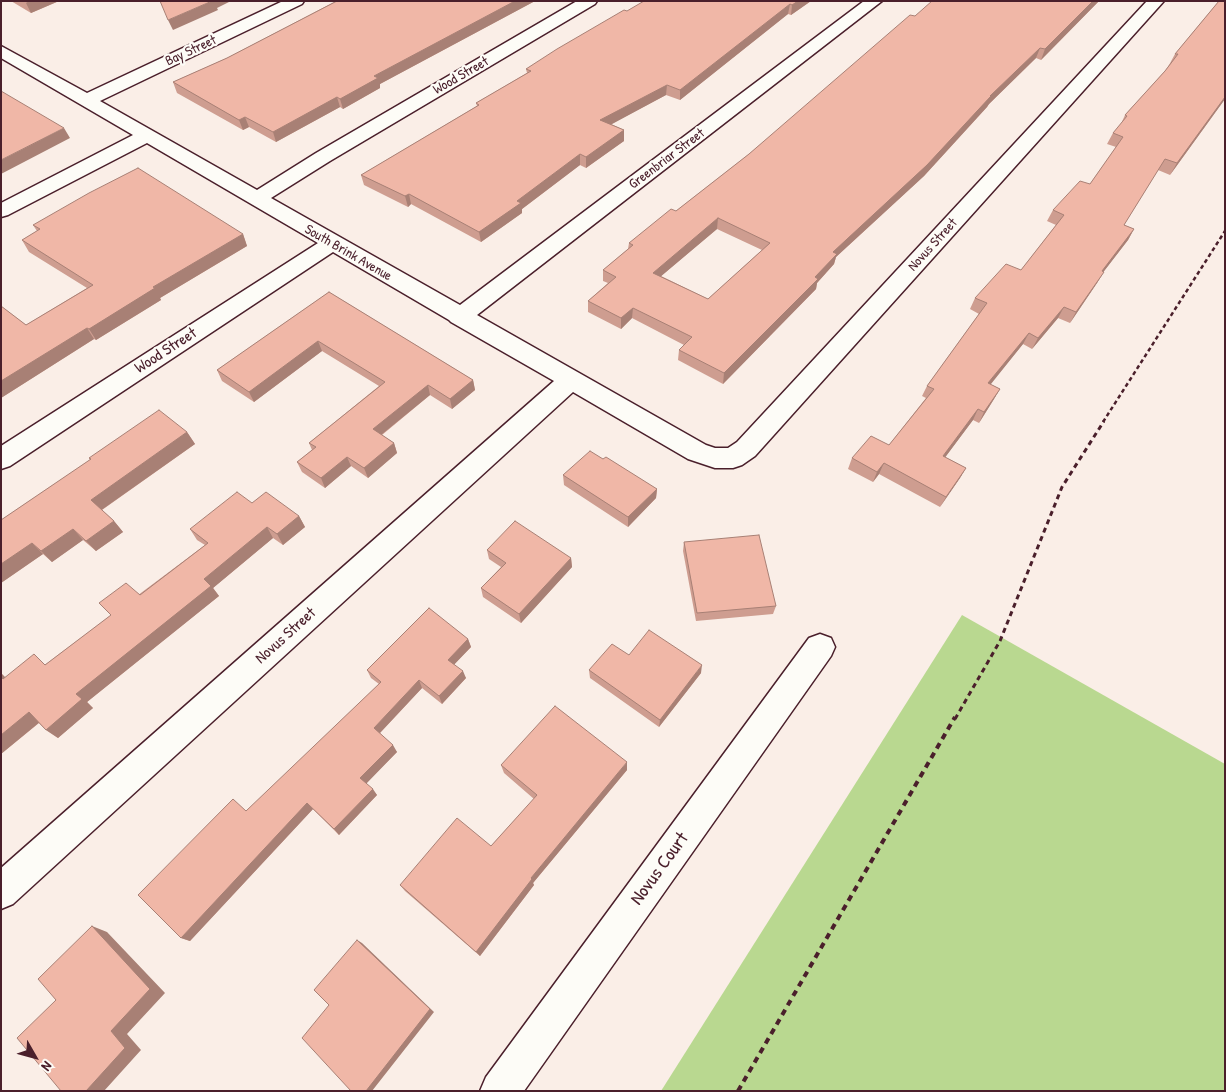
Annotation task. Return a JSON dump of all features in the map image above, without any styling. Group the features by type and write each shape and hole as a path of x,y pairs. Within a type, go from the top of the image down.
{"street":[{"name":"Bay Street","path":"86,101 296,1"},
{"name":"Wood Street","path":"256,199 323,157 589,1"},
{"name":"Greenbriar Street","path":"459,316 874,1"},
{"name":"Novus Street","path":"696,452 715,458 732,458 746,449 1156,1"},
{"name":"South Brink Avenue","path":"1,51 696,452"},
{"path":"1,211 146,136"},
{"name":"Wood Street","path":"1,459 332,243"},
{"name":"Novus Street","path":"1,892 570,380"},
{"name":"Novus Court","path":"500,1091 820,647"}],"path":[{"path":"738,1091 1000,641 1062,487 1225,231"}],"green space":[{"path":"962,615 1225,764 1225,1091 661,1091"}],"building":[{"path":"160,1 212,1 168,20"},
{"path":"337,1 515,1 374,76 378,78 340,99 337,97 273,132 245,117 239,120 173,82 227,58"},
{"path":"644,1 798,1 792,5 790,4 680,90 667,85 600,120 624,130 586,157 580,154 517,201 521,203 479,232 409,194 405,196 361,175 479,105 476,103 531,71 526,69 557,49 624,10 627,11"},
{"path":"932,1 1093,1 1045,49 1040,48 990,96 927,165 833,252 837,254 815,277 818,279 724,373 679,350 692,337 633,308 621,318 588,301 616,277 603,270 633,245 629,243 671,209 676,211 749,154 910,15 915,16","holes":["718,218 770,243 708,299 653,273"]},
{"path":"1219,1 1225,1 1225,97 1177,163 1165,159 1124,225 1134,229 1102,271 1104,272 1076,312 1064,307 1038,338 1029,333 988,383 1000,389 984,412 978,409 943,456 966,468 946,497 884,463 877,472 852,458 871,436 889,445 934,389 927,386 987,303 975,298 1006,264 1021,270 1064,215 1053,210 1080,181 1090,184 1123,137 1113,133 1127,116 1125,115 1165,71 1178,54 1175,54"},
{"path":"1,91 64,128 1,160"},
{"path":"138,168 243,234 1,381 1,306 26,325 93,285 22,240 40,229 33,225"},
{"path":"329,292 473,380 450,399 428,385 373,429 394,443 364,468 347,457 321,478 297,462 316,447 309,443 385,382 318,341 249,392 217,370"},
{"path":"159,410 187,432 91,500 114,521 86,541 73,529 41,551 32,543 1,564 1,520"},
{"path":"590,451 603,459 606,457 657,489 628,517 563,475"},
{"path":"237,492 252,503 266,492 299,516 277,534 267,527 204,579 211,586 76,694 82,699 46,730 29,712 1,735 1,677 3,679 34,654 45,665 111,615 99,603 126,583 140,595 208,543 190,529"},
{"path":"515,521 571,558 519,614 481,588 506,563 487,550"},
{"path":"759,535 776,606 697,613 684,542"},
{"path":"429,608 468,639 448,660 463,671 439,696 419,680 374,728 393,745 360,778 373,789 334,829 307,803 181,938 138,895 233,799 246,811 381,682 367,670"},
{"path":"649,630 702,665 660,720 589,670 612,644 629,655"},
{"path":"555,706 627,762 531,878 476,952 400,885 457,818 491,846 537,795 501,765"},
{"path":"92,926 150,989 111,1031 125,1048 86,1091 61,1091 17,1038 56,1000 38,979"},
{"path":"357,940 430,1009 366,1091 351,1091 302,1038 329,1005 314,990"}]}
